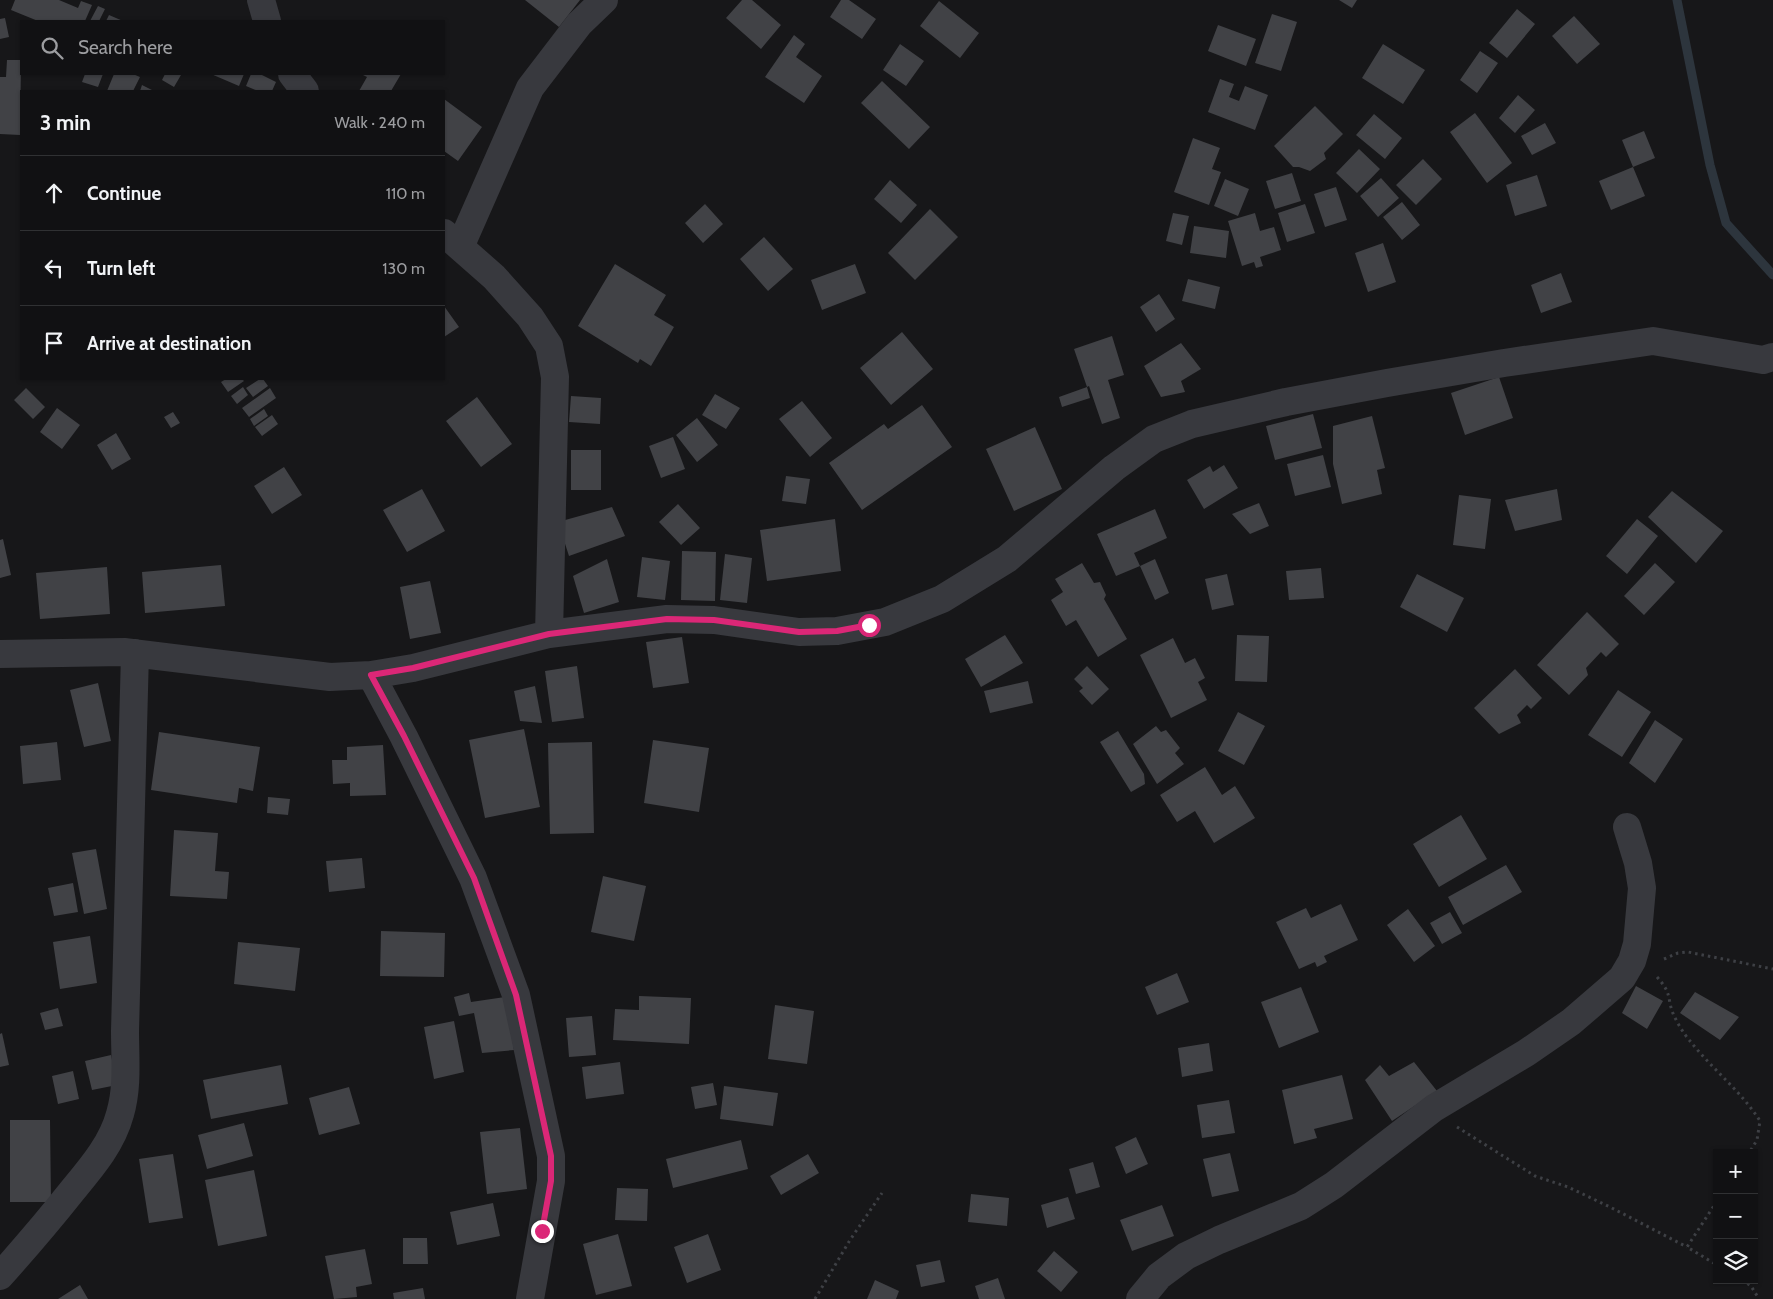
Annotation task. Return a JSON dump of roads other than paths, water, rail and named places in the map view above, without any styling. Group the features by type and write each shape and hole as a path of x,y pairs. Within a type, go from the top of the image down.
{"street":[{"path":"261,0 267,20"},
{"path":"549,634 555,377 549,346 530,317 494,277 452,240 530,88 579,24 604,0"},
{"path":"293,75 304,90"},
{"path":"0,654 135,653 330,677 371,675 413,668 549,634 667,619 714,620 799,632 837,631 885,622 942,599 1007,559 1114,468 1154,439 1192,424 1286,402 1504,363 1653,341 1768,359"},
{"path":"0,1276 40,1231 98,1160 112,1136 120,1115 126,1088 125,1031 135,653"},
{"path":"371,675 404,736 474,878 516,995 551,1156 551,1181 530,1299"},
{"path":"1140,1299 1159,1276 1186,1256 1219,1240 1301,1206 1334,1185 1434,1108 1526,1053 1571,1022 1622,978 1632,961 1637,944 1642,888 1638,863 1627,827"}],"waterway":[{"path":"1677,0 1710,165 1726,223 1773,275"}]}
